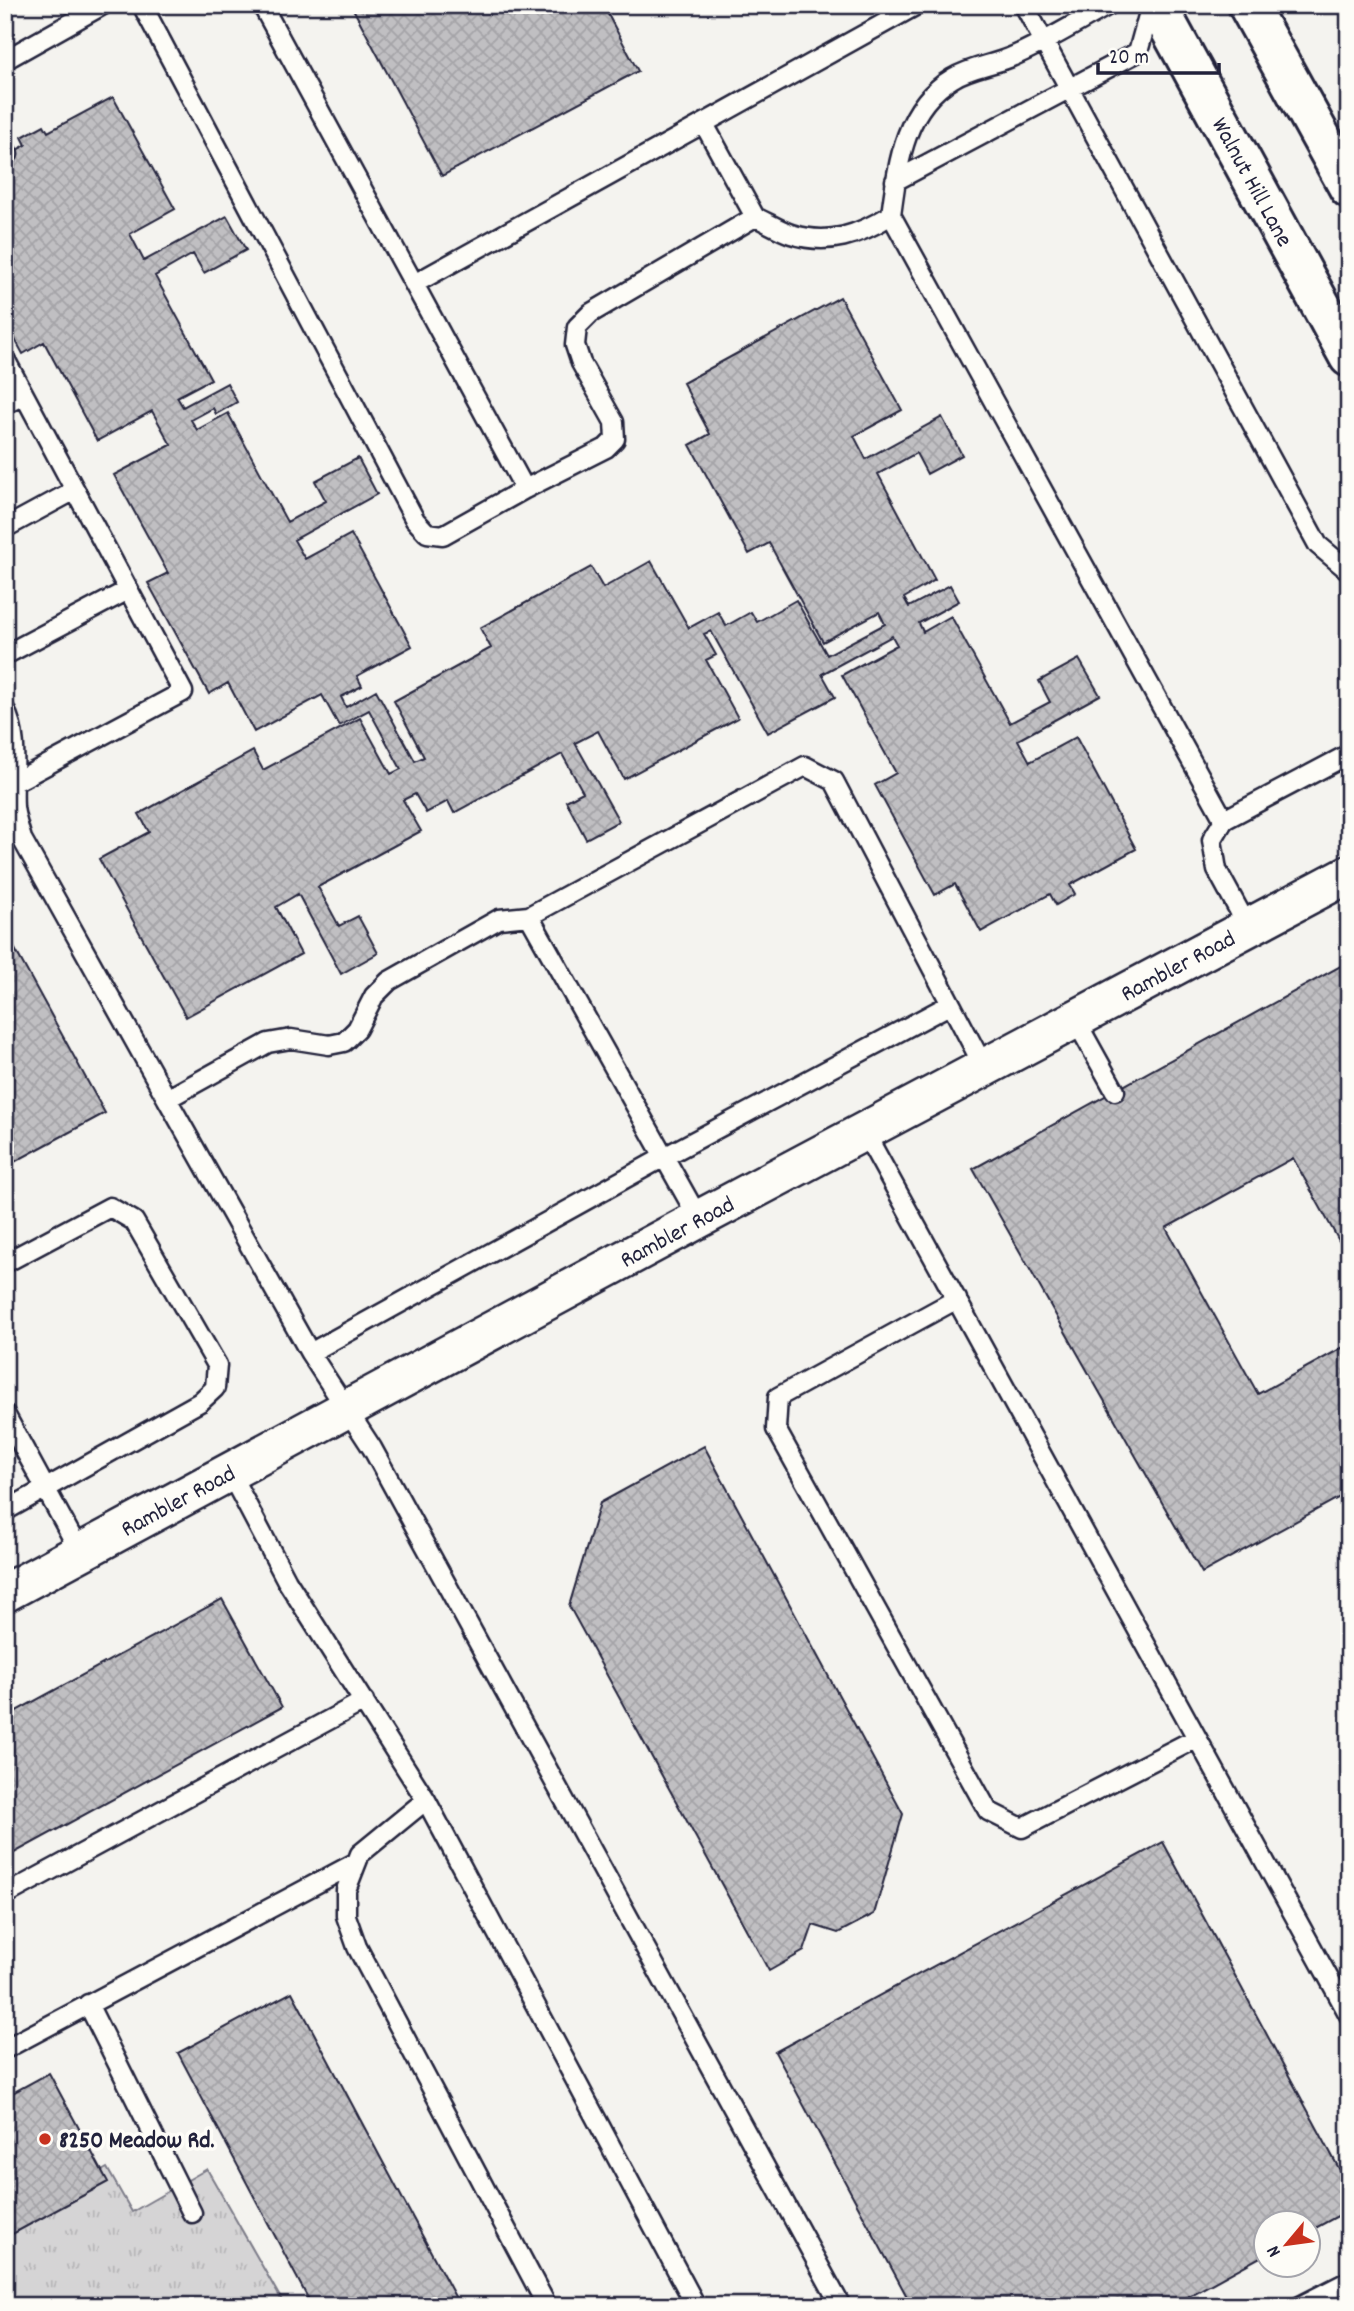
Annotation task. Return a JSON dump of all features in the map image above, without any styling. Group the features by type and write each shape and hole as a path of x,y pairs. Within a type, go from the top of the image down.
{"main road":[{"name":"Walnut Hill Lane","path":"1157,5 1349,357"},
{"path":"1248,5 1349,188"}],"street":[{"name":"Rambler Road","path":"5,1592 699,1219 1348,875"}],"lane":[{"path":"5,60 103,5"},
{"path":"142,5 415,520 427,533 443,535 606,448 615,439 614,422 578,354 575,345 577,327 591,313 755,217"},
{"path":"262,5 525,489"},
{"path":"414,284 917,5"},
{"path":"1024,5 1318,545 1349,571"},
{"path":"1109,5 1010,57 954,77 928,96 905,137 891,215 1224,820"},
{"path":"895,181 1138,52 1151,5"},
{"path":"704,124 755,217 791,234 832,240 866,230 891,215"},
{"path":"5,359 183,692 15,782"},
{"path":"5,404 24,395"},
{"path":"5,528 75,490"},
{"path":"5,655 128,590"},
{"path":"5,710 11,721 14,809 22,839 310,1353 372,1448 841,2306"},
{"path":"1248,927 1217,870 1212,840 1224,820 1349,754"},
{"path":"167,1099 268,1043 290,1040 329,1045 344,1042 357,1029 374,996 389,981 499,919 529,916 805,766 834,781 984,1067"},
{"path":"529,916 699,1219"},
{"path":"310,1353 664,1157 951,1004"},
{"path":"1075,1019 1115,1091"},
{"path":"864,1131 1349,2015"},
{"path":"5,1263 110,1207 134,1221 217,1365 215,1388 200,1402 5,1511"},
{"path":"957,1299 778,1397 776,1429 988,1811 1022,1828 1197,1738"},
{"path":"5,1414 80,1552"},
{"path":"229,1471 287,1581 426,1800 696,2306"},
{"path":"5,1895 364,1701"},
{"path":"426,1800 360,1854 346,1890 346,1916 357,1947 547,2306"},
{"path":"5,2049 357,1862"},
{"path":"88,2004 192,2213"},
{"path":"1300,2306 1349,2281"}],"green space":[{"path":"107,2168 132,2212 207,2169 285,2306 5,2306 5,2226"}],"building":[{"path":"351,5 603,5 638,71 442,176"},
{"path":"113,97 175,209 130,234 144,261 227,216 246,250 204,273 193,254 155,276 211,379 177,397 183,407 227,383 237,402 216,414 213,408 191,420 197,430 228,413 287,522 326,501 315,481 358,458 377,494 294,540 305,559 351,534 412,646 357,676 362,686 341,697 346,707 376,690 415,761 424,757 394,701 491,648 480,628 591,567 603,588 651,561 689,628 718,612 726,626 751,612 757,622 796,600 827,655 885,624 879,612 823,642 769,543 749,554 690,445 710,434 683,383 840,297 902,410 854,436 866,459 942,417 962,455 927,474 916,453 878,474 935,580 904,598 909,607 950,585 959,601 919,623 923,632 951,616 1010,723 1050,702 1039,681 1079,659 1100,695 1018,740 1030,762 1076,737 1136,849 1070,885 1075,894 1056,905 1050,894 981,932 955,884 935,895 875,785 896,773 842,675 897,645 892,636 822,674 835,697 768,733 711,631 704,634 716,655 706,660 738,718 624,779 598,731 575,743 619,821 586,839 566,801 583,792 562,754 454,813 448,801 426,813 415,794 403,800 421,831 318,887 339,926 358,916 378,953 341,974 298,894 276,907 301,954 186,1017 99,859 149,832 139,814 253,751 263,770 360,718 391,774 401,769 369,710 339,726 322,695 254,732 228,683 209,694 148,583 168,573 114,475 171,445 152,411 97,441 44,342 23,354 5,321 5,156 26,145 22,137 44,125 48,132"},
{"path":"5,931 105,1113 5,1167"},
{"path":"1346,963 1349,967 1349,1259 1293,1158 1166,1228 1258,1394 1349,1344 1349,1492 1202,1573 973,1169"},
{"path":"704,1446 903,1814 874,1914 838,1933 813,1925 804,1951 769,1971 569,1606 600,1503"},
{"path":"222,1599 282,1707 5,1858 5,1717"},
{"path":"1163,1842 1349,2187 1349,2210 1322,2224 1322,2210 1252,2210 1252,2262 1171,2306 912,2306 775,2052"},
{"path":"292,1992 460,2306 312,2306 178,2053"},
{"name":"8250 Meadow Rd.","path":"49,2073 108,2182 5,2238 5,2097"}],"place":[{"name":"8250 Meadow Rd.","path":"45,2139"}]}
